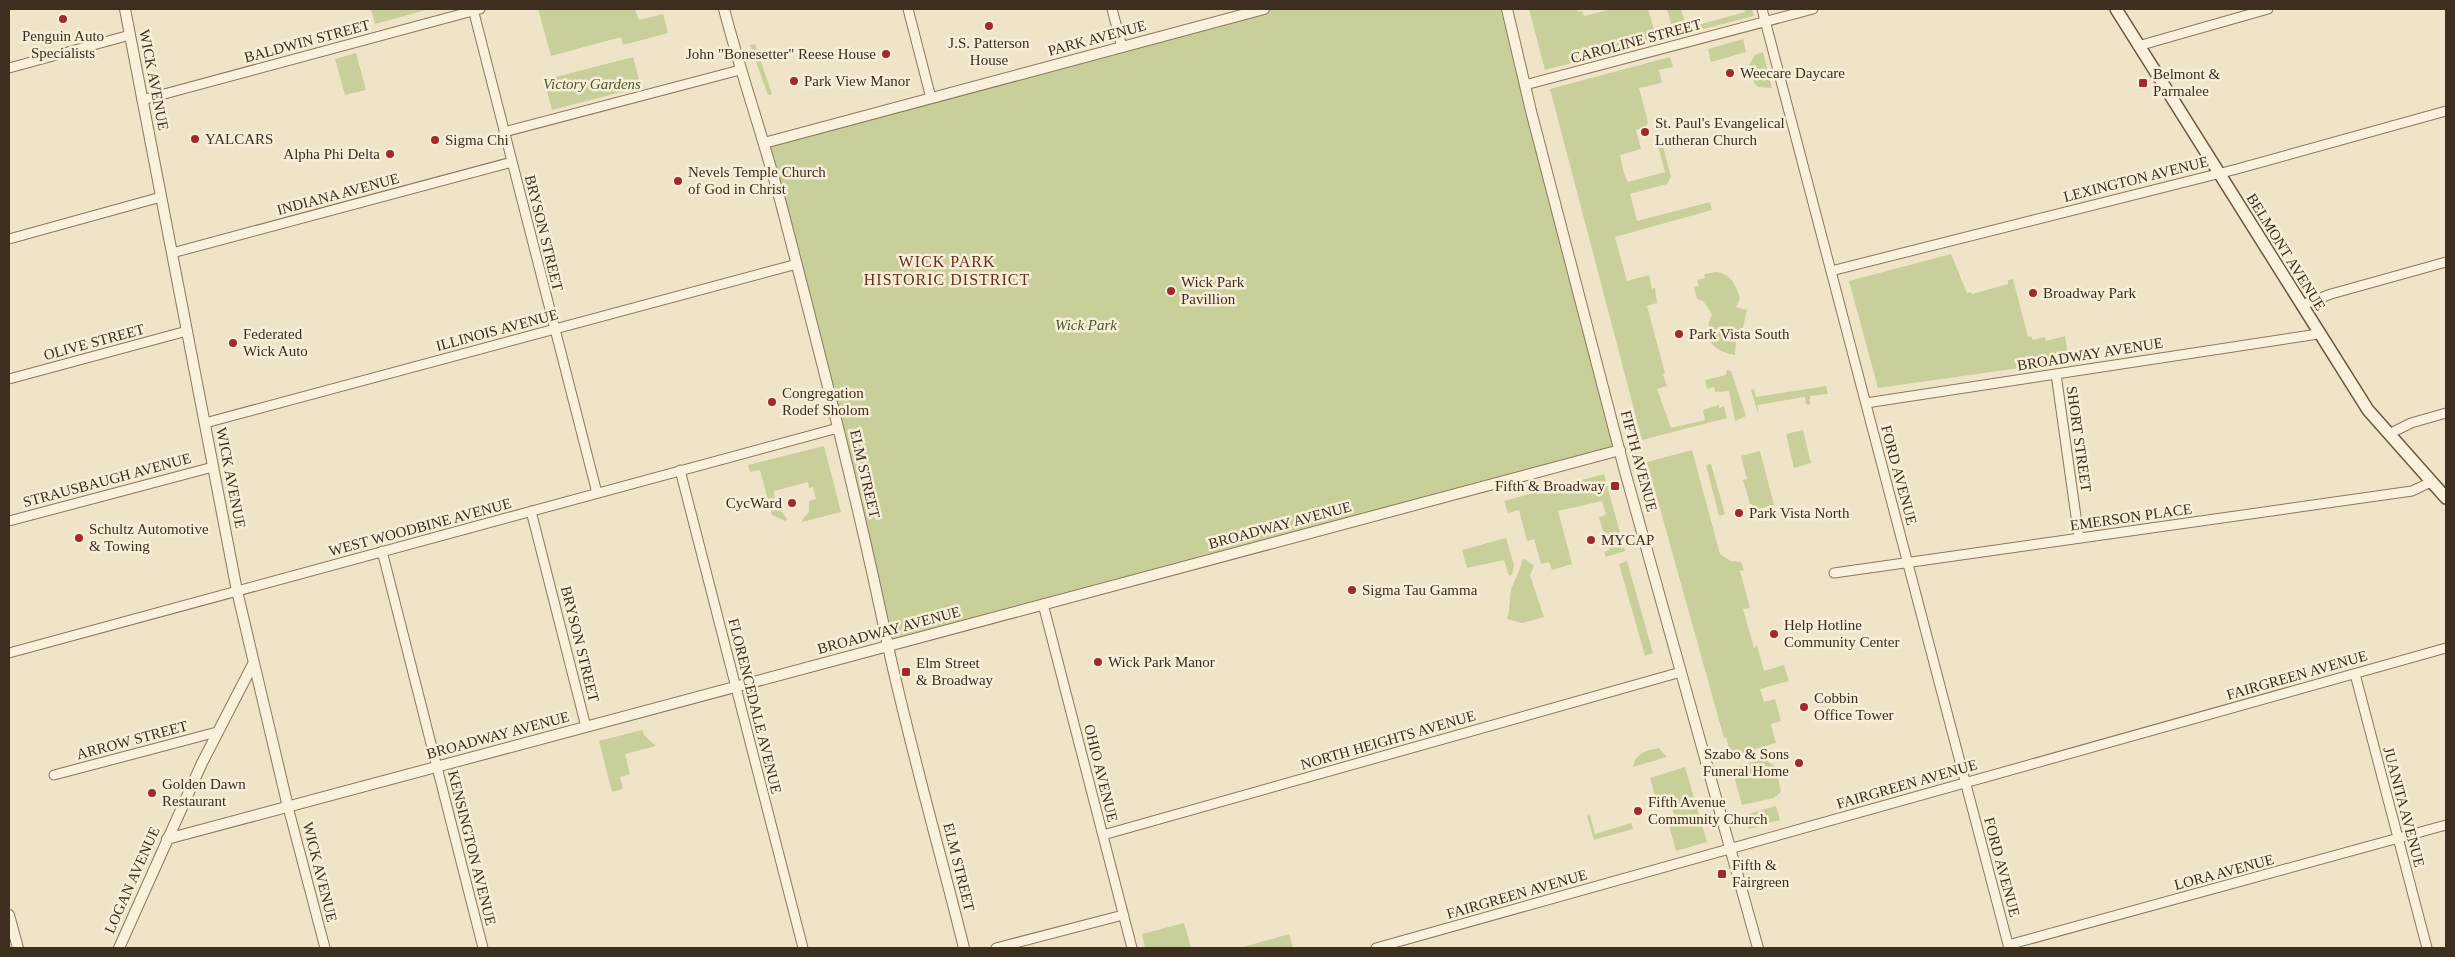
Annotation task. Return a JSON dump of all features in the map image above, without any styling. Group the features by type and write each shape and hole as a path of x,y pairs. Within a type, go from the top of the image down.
{"main road":[{"name":"BELMONT AVENUE","path":"2116,9 2302,305 2318,334 2368,410 2446,498"}],"street":[{"name":"WICK AVENUE","path":"125,9 237,591 253,664 324,948"},
{"name":"BALDWIN STREET","path":"142,100 475,9"},
{"name":"BRYSON STREET","path":"475,9 504,132 597,492"},
{"name":"ELM STREET","path":"724,9 740,70 764,143 797,264 838,428 888,646 964,948"},
{"path":"908,9 931,98"},
{"path":"1112,9 1122,47"},
{"name":"PARK AVENUE","path":"764,143 1264,9"},
{"name":"FIFTH AVENUE","path":"1507,9 1620,450 1758,948"},
{"name":"FORD AVENUE","path":"1762,9 2009,947"},
{"name":"CAROLINE STREET","path":"1525,85 1813,9"},
{"path":"2138,46 2268,9"},
{"path":"9,68 130,35"},
{"path":"504,132 740,70"},
{"name":"LEXINGTON AVENUE","path":"1831,271 2219,172 2446,111"},
{"name":"INDIANA AVENUE","path":"172,253 512,162"},
{"path":"9,238 161,197"},
{"path":"2302,305 2331,294 2446,262"},
{"name":"ILLINOIS AVENUE","path":"205,423 797,264"},
{"name":"OLIVE STREET","path":"9,379 187,331"},
{"name":"BROADWAY AVENUE","path":"1866,403 2318,334"},
{"name":"SHORT STREET","path":"2056,374 2079,538"},
{"path":"2389,434 2410,422 2446,413"},
{"name":"WEST WOODBINE AVENUE","path":"9,653 838,428"},
{"name":"BROADWAY AVENUE","path":"167,839 1620,450"},
{"name":"STRAUSBAUGH AVENUE","path":"9,521 213,466"},
{"name":"FLORENCEDALE AVENUE","path":"680,470 803,948"},
{"name":"EMERSON PLACE","path":"1834,573 2412,490 2432,482"},
{"name":"BRYSON STREET","path":"531,511 586,727"},
{"name":"KENSINGTON AVENUE","path":"382,551 483,948"},
{"name":"OHIO AVENUE","path":"1043,604 1132,948"},
{"name":"FAIRGREEN AVENUE","path":"1376,948 2446,648"},
{"name":"LOGAN AVENUE","path":"119,948 167,839 253,664"},
{"name":"NORTH HEIGHTS AVENUE","path":"1103,835 1681,672"},
{"name":"JUANITA AVENUE","path":"2355,674 2427,948"},
{"name":"ARROW STREET","path":"54,775 218,732"},
{"name":"LORA AVENUE","path":"2009,947 2446,825"},
{"path":"996,948 1123,914"},
{"path":"9,915 18,948"}],"green space":[{"path":"371,9 430,9 375,24"},
{"path":"538,9 635,9 639,20 663,14 668,33 623,45 621,37 551,56"},
{"name":"Wick Park","path":"1264,9 1507,9 1620,450 888,646 764,143"},
{"path":"1529,9 1577,9 1578,12 1582,11 1584,16 1612,9 1648,9 1656,36 1673,31 1667,9 1681,9 1687,28 1745,12 1744,9 1752,9 1754,16 1545,70"},
{"path":"1743,39 1746,52 1711,62 1708,49"},
{"path":"755,44 772,94 768,95 750,45"},
{"path":"1763,52 1772,88 1758,87 1754,82 1749,65 1755,55"},
{"path":"356,53 366,90 345,95 335,59"},
{"name":"Victory Gardens","path":"633,57 641,87 552,110 544,80"},
{"path":"1670,57 1673,67 1659,70 1662,83 1639,88 1648,122 1646,127 1636,130 1641,149 1620,155 1628,182 1665,172 1658,146 1655,144 1662,142 1671,177 1667,184 1630,194 1637,221 1710,202 1712,210 1615,237 1627,281 1649,275 1652,289 1655,288 1657,303 1647,306 1667,386 1657,389 1671,428 1705,420 1703,410 1719,405 1719,408 1724,406 1727,418 1642,440 1550,89"},
{"path":"1951,254 1967,293 1971,292 1972,294 2008,284 2008,280 2013,279 2028,337 2031,336 2033,340 2045,337 2046,341 2065,336 2069,361 1878,388 1849,281"},
{"path":"1716,272 1729,277 1737,289 1740,298 1736,307 1747,310 1743,327 1736,342 1735,355 1720,350 1711,342 1708,330 1712,314 1703,301 1697,299 1694,287 1699,286 1697,280 1705,278 1704,274"},
{"path":"1727,370 1731,371 1746,416 1735,421 1729,391 1715,392 1714,387 1707,389 1705,380 1726,375"},
{"path":"1826,386 1828,394 1810,396 1810,405 1806,404 1805,397 1758,405 1758,413 1751,390 1754,389 1756,397"},
{"path":"1803,430 1811,463 1794,468 1786,434"},
{"path":"824,446 841,512 802,522 809,512 809,501 816,499 813,487 809,488 808,482 774,491 775,509 779,508 787,519 785,521 772,515 760,470 750,472 748,465"},
{"path":"1692,450 1720,554 1731,561 1741,562 1744,570 1740,571 1750,608 1743,609 1754,648 1757,645 1764,671 1784,665 1789,681 1760,689 1764,702 1775,699 1781,721 1771,724 1776,743 1731,756 1726,737 1724,738 1647,462"},
{"path":"1760,451 1774,505 1754,510 1752,504 1750,504 1743,480 1747,479 1741,456"},
{"path":"1711,464 1725,514 1719,516 1706,465"},
{"path":"1604,474 1625,551 1606,557 1604,552 1609,550 1608,546 1611,545 1607,533 1604,534 1599,517 1606,515 1602,501 1558,511 1572,564 1552,570 1549,562 1541,564 1534,539 1527,541 1519,510 1508,513 1504,501"},
{"path":"1506,538 1514,565 1512,575 1509,576 1504,560 1467,568 1462,550"},
{"path":"1525,559 1534,566 1530,575 1544,617 1522,623 1507,619 1511,589 1522,560"},
{"path":"1627,561 1653,653 1645,656 1619,564"},
{"path":"642,730 644,735 656,746 625,754 630,774 620,777 623,789 612,792 599,741"},
{"path":"1659,748 1667,757 1633,767 1634,762 1639,756"},
{"path":"1763,758 1776,767 1781,792 1774,798 1742,805 1732,769"},
{"path":"1685,767 1707,842 1676,851 1667,818 1674,815 1670,800 1657,803 1650,778"},
{"path":"1776,806 1780,820 1749,829 1745,815"},
{"path":"1590,815 1595,834 1631,823 1633,829 1594,840 1587,816"},
{"path":"1184,923 1191,948 1145,948 1142,934"},
{"path":"1289,934 1293,948 1240,948"}],"place":[{"name":"Penguin Auto Specialists","path":"63,19"},
{"name":"J.S. Patterson House","path":"989,26"},
{"name":"John \"Bonesetter\" Reese House","path":"886,54"},
{"name":"Weecare Daycare","path":"1730,73"},
{"name":"Park View Manor","path":"794,81"},
{"name":"Belmont & Parmalee","path":"2143,83"},
{"name":"St. Paul's Evangelical Lutheran Church","path":"1645,132"},
{"name":"YALCARS","path":"195,139"},
{"name":"Sigma Chi","path":"435,140"},
{"name":"Alpha Phi Delta","path":"390,154"},
{"name":"Nevels Temple Church of God in Christ","path":"678,181"},
{"name":"Wick Park Pavillion","path":"1171,291"},
{"name":"Broadway Park","path":"2033,293"},
{"name":"Park Vista South","path":"1679,334"},
{"name":"Federated Wick Auto","path":"233,343"},
{"name":"Congregation Rodef Sholom","path":"772,402"},
{"name":"Fifth & Broadway","path":"1615,486"},
{"name":"CycWard","path":"792,503"},
{"name":"Park Vista North","path":"1739,513"},
{"name":"Schultz Automotive & Towing","path":"79,538"},
{"name":"MYCAP","path":"1591,540"},
{"name":"Sigma Tau Gamma","path":"1352,590"},
{"name":"Help Hotline Community Center","path":"1774,634"},
{"name":"Wick Park Manor","path":"1098,662"},
{"name":"Elm Street & Broadway","path":"906,672"},
{"name":"Cobbin Office Tower","path":"1804,707"},
{"name":"Szabo & Sons Funeral Home","path":"1799,763"},
{"name":"Golden Dawn Restaurant","path":"152,793"},
{"name":"Fifth Avenue Community Church","path":"1638,811"},
{"name":"Fifth & Fairgreen","path":"1722,874"}],"district":[{"name":"WICK PARK HISTORIC DISTRICT","path":"947,270"}]}
